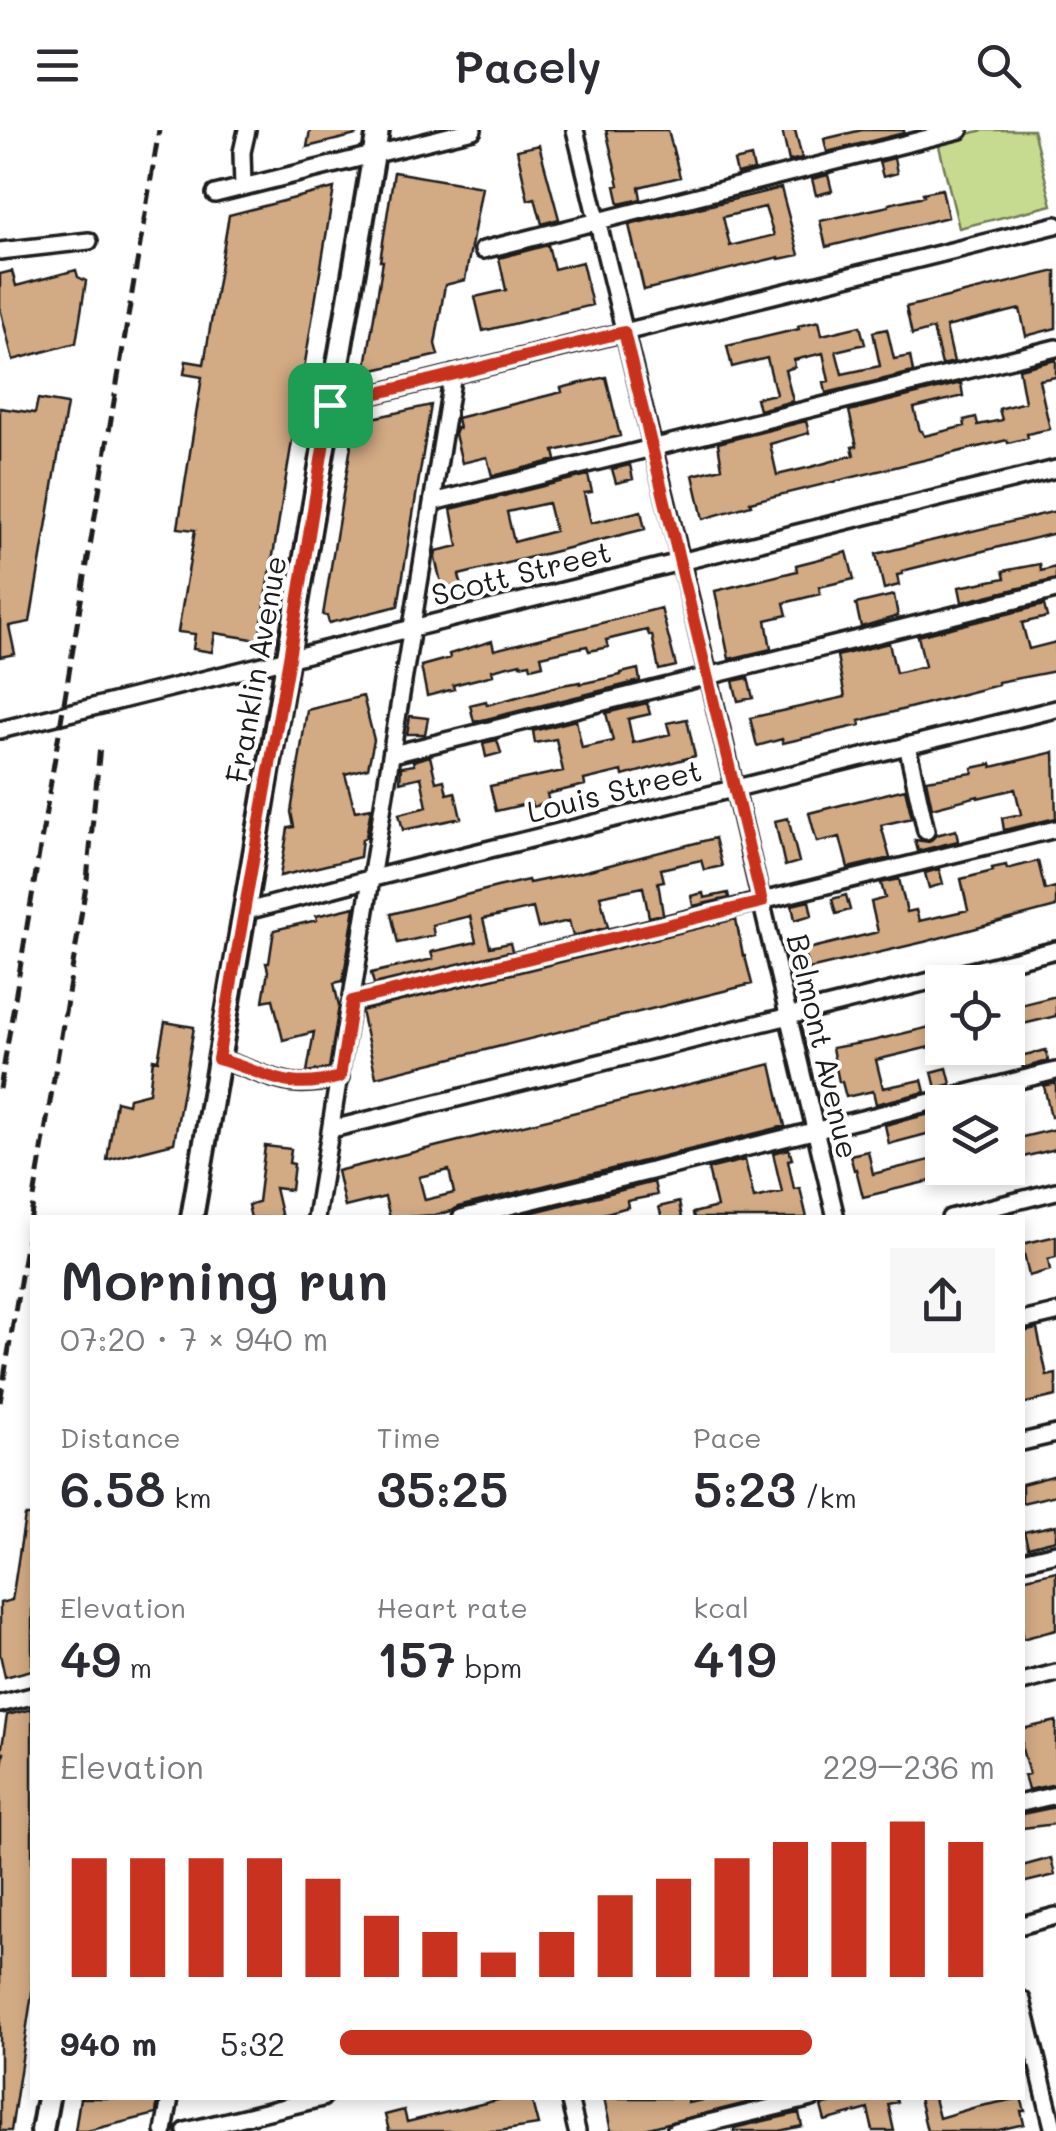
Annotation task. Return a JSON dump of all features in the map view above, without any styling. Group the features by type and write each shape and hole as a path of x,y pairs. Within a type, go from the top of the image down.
{"main road":[{"name":"Franklin Avenue","path":"192,1215 378,130"},
{"path":"42,2131 48,2100"}],"street":[{"path":"243,187 242,152 247,130"},
{"path":"215,194 473,130"},
{"name":"Belmont Avenue","path":"575,130 835,1215"},
{"path":"482,250 960,130"},
{"path":"330,405 1056,225"},
{"path":"0,251 89,241"},
{"path":"433,502 1056,348"},
{"path":"317,1215 453,374"},
{"name":"Scott Street","path":"0,730 1056,469"},
{"path":"393,754 1056,590"},
{"name":"Louis Street","path":"243,912 1056,709"},
{"path":"907,745 926,831"},
{"path":"352,1001 1056,829"},
{"path":"332,1129 1056,950"},
{"path":"218,1059 289,1084 340,1077"},
{"path":"473,1215 1056,1071"},
{"path":"962,1215 1056,1191"},
{"path":"1025,1320 1056,1313"},
{"path":"1025,1441 1056,1434"},
{"path":"1025,1560 1056,1553"},
{"path":"1025,1681 1056,1674"},
{"path":"0,1704 30,1696"},
{"path":"1025,1802 1056,1795"},
{"path":"1025,1924 1056,1916"},
{"path":"1028,2044 1054,2131"},
{"path":"164,2131 170,2100"},
{"path":"186,2131 314,2100"},
{"path":"569,2100 577,2131"},
{"path":"676,2131 804,2100"}],"green space":[{"path":"983,130 1033,130 1052,205 959,228 938,142"}],"building":[{"path":"310,130 356,130 356,135 307,147"},
{"path":"606,130 668,130 680,177 639,187 641,199 619,204 615,186 619,185"},
{"path":"782,130 795,130 802,158 789,161"},
{"path":"862,130 904,133 827,152 824,139"},
{"path":"539,145 559,219 542,224 535,198 528,200 517,150"},
{"path":"751,157 754,170 737,174 734,161"},
{"path":"894,158 897,173 883,177 879,162"},
{"path":"394,172 482,187 465,280 445,285 435,344 438,355 365,372 383,261"},
{"path":"828,175 832,191 816,195 812,179"},
{"path":"334,188 259,640 215,633 212,652 193,649 195,634 178,632 195,530 178,528 202,377 184,374 186,361 204,364 229,215"},
{"path":"781,188 799,255 644,290 629,225","holes":["765,207 774,235 730,246 723,217"]},
{"path":"942,189 948,217 826,247 820,221"},
{"path":"548,245 554,269 582,262 592,305 483,331 475,297 506,290 499,258"},
{"path":"76,270 78,277 86,281 76,343 13,360 0,308 0,274 12,271 16,286"},
{"path":"1056,271 1056,328 1026,336 1020,309 946,327 954,362 942,365 933,329 912,335 906,307"},
{"path":"819,321 822,335 860,326 865,344 836,351 842,374 880,366 873,332 887,329 894,359 910,356 913,372 826,393 824,382 829,381 823,353 794,360 795,367 785,370 793,401 759,410 756,398 776,394 767,358 732,367 727,346"},
{"path":"1056,360 1056,377 1039,380 1050,429 1008,443 1007,440 750,502 751,505 703,519 693,475 722,468 718,443 806,421 809,433 770,444 777,475 811,467 854,455 852,447 857,446 849,411 961,383 963,396 914,408 924,436 965,426 964,420 976,417 978,425 1002,420 999,409 1025,402 1019,369"},
{"path":"606,377 620,436 554,451 556,460 492,476 487,457 462,463 455,434 459,429 457,418"},
{"path":"38,399 67,404 30,622 9,626 15,654 0,657 0,408 35,413"},
{"path":"431,405 398,606 329,623 323,615 353,434 359,421"},
{"path":"630,465 633,479 616,483 612,469"},
{"path":"588,475 592,492 584,493 591,523 641,511 645,529 459,575 462,587 443,591 435,558 436,551 458,546 451,509","holes":["548,503 555,531 514,542 507,512"]},
{"path":"1056,511 1056,533 902,571 897,575 899,585 884,589 876,554"},
{"path":"847,552 854,579 819,587 820,594 784,603 787,615 766,620 771,649 729,659 715,591 797,571 796,565"},
{"path":"1040,564 1041,571 1056,567 1056,579 962,602 959,587 1005,578 1003,571"},
{"path":"894,595 898,616 861,627 856,604"},
{"path":"1044,605 1047,617 1022,623 1029,649 1056,642 1056,671 998,682 859,721 860,725 757,746 750,718 845,697 837,656 889,643 896,673 925,666 918,636"},
{"path":"661,608 676,666 659,670 652,635 647,630 606,640 608,647 589,651 587,646 541,656 543,665 531,668 530,663 520,663 492,670 493,675 427,696 421,666 450,658 449,654 492,641 494,650"},
{"path":"638,669 640,681 474,722 470,705 486,701 487,705"},
{"path":"748,678 753,698 738,701 733,681"},
{"path":"363,696 374,740 368,768 345,774 355,811 371,808 360,857 280,876 288,828 294,827 291,812 307,710"},
{"path":"647,703 650,714 628,719 633,743 670,734 667,723 687,719 695,756 623,776 622,771 584,780 585,785 547,794 549,803 496,811 490,786 563,771 556,739 535,743 533,731 576,720 582,748 613,741 606,713"},
{"path":"410,716 428,718 425,734 407,734"},
{"path":"497,740 501,753 486,757 483,743"},
{"path":"1054,752 1056,818 1004,830 1002,818 1021,814 1015,789 932,808 926,780 973,773 972,768"},
{"path":"430,756 436,782 444,780 447,794 455,792 461,818 403,830 399,814 427,807 421,777 400,782 401,767"},
{"path":"905,789 912,818 881,825 890,858 848,868 840,837 817,842 809,813"},
{"path":"788,818 799,862 785,866 775,821"},
{"path":"956,830 958,841 918,851 915,840 929,842 936,835"},
{"path":"715,838 722,866 704,870 701,860 661,869 664,881 658,882 663,914 649,917 643,887 600,896 608,927 573,936 569,921 538,928 533,908 483,919 490,947 510,943 512,951 374,984 371,973 433,959 431,952 476,942 470,916 432,925 434,935 398,943 391,914"},
{"path":"1038,861 1045,890 1056,887 1056,907 809,969 804,950 878,932 871,902 885,898 881,883 899,879 907,912 916,910 919,921 968,910 961,879 993,871 992,868 1006,865 1007,869"},
{"path":"939,869 943,884 929,888 925,873"},
{"path":"703,893 704,898 728,893 729,898 693,906 691,896"},
{"path":"846,895 850,910 836,914 832,899"},
{"path":"809,901 812,915 795,920 792,905"},
{"path":"355,907 343,981 334,983 339,1006 329,1068 307,1072 314,1032 283,1040 273,999 263,1001 274,930"},
{"path":"736,919 752,984 376,1077 361,1011"},
{"path":"1056,996 1056,1016 1025,1024 1025,1004"},
{"path":"165,1022 194,1027 174,1143 107,1160 116,1101 128,1104 129,1098 149,1093 153,1059 158,1060"},
{"path":"925,1028 925,1048 876,1060 883,1088 922,1080 925,1092 876,1104 873,1091 846,1097 832,1048"},
{"path":"1046,1050 1048,1061 1023,1068 1025,1055"},
{"path":"771,1064 785,1126 434,1215 389,1215 385,1197 345,1207 337,1171","holes":["449,1170 454,1193 425,1200 419,1177"]},
{"path":"947,1068 951,1084 935,1085 932,1072"},
{"path":"1056,1083 1056,1116 1051,1117 1044,1086"},
{"path":"925,1115 925,1134 889,1144 885,1125"},
{"path":"1056,1129 1056,1149 1025,1157 1025,1136"},
{"path":"265,1146 291,1149 291,1190 275,1188 281,1215 250,1215 248,1205 258,1202"},
{"path":"789,1149 794,1189 800,1188 806,1215 693,1215 717,1207 708,1169 745,1160 754,1198 782,1192 773,1153"},
{"path":"868,1151 873,1174 925,1161 925,1182 863,1197 850,1155"},
{"path":"654,1182 657,1195 627,1201 628,1207 598,1215 522,1215"},
{"path":"679,1202 681,1215 661,1215 659,1207"},
{"path":"1056,1236 1056,1257 1048,1259 1050,1270 1029,1276 1025,1243"},
{"path":"1037,1329 1047,1376 1056,1374 1056,1396 1025,1403 1025,1331"},
{"path":"1056,1475 1056,1495 1025,1502 1025,1483"},
{"path":"25,1516 30,1516 30,1671 5,1677 0,1654 0,1603 12,1600"},
{"path":"1056,1525 1056,1540 1028,1547 1025,1532"},
{"path":"1056,1571 1056,1630 1025,1638 1025,1578"},
{"path":"30,1709 30,2006 11,2131 0,2131 0,1778 7,1715"},
{"path":"1056,1721 1056,1784 1028,1790 1025,1728"},
{"path":"1056,1807 1056,1824 1025,1828 1025,1813"},
{"path":"1051,1858 1055,1875 1025,1882 1025,1865"},
{"path":"80,2100 156,2100 156,2114 75,2131"},
{"path":"498,2100 532,2100 538,2125 499,2131 389,2131 385,2115 404,2110 407,2122"},
{"path":"604,2100 758,2100 637,2131 611,2131"},
{"path":"844,2100 896,2100 888,2104 894,2131 873,2131 868,2109 825,2121 821,2106"},
{"path":"919,2100 934,2100 939,2118 1011,2100 1022,2100 1025,2111 1021,2111 1024,2124 994,2131 927,2131"},
{"path":"799,2113 802,2126 779,2131 734,2131 734,2128"}],"railway":[{"path":"0,1089 159,130"},
{"path":"31,1215 87,880 100,746"},
{"path":"0,1402 30,1222"}],"route":[{"path":"624,332 762,902 352,1001 340,1077 289,1084 218,1059 330,405 624,332"}]}
